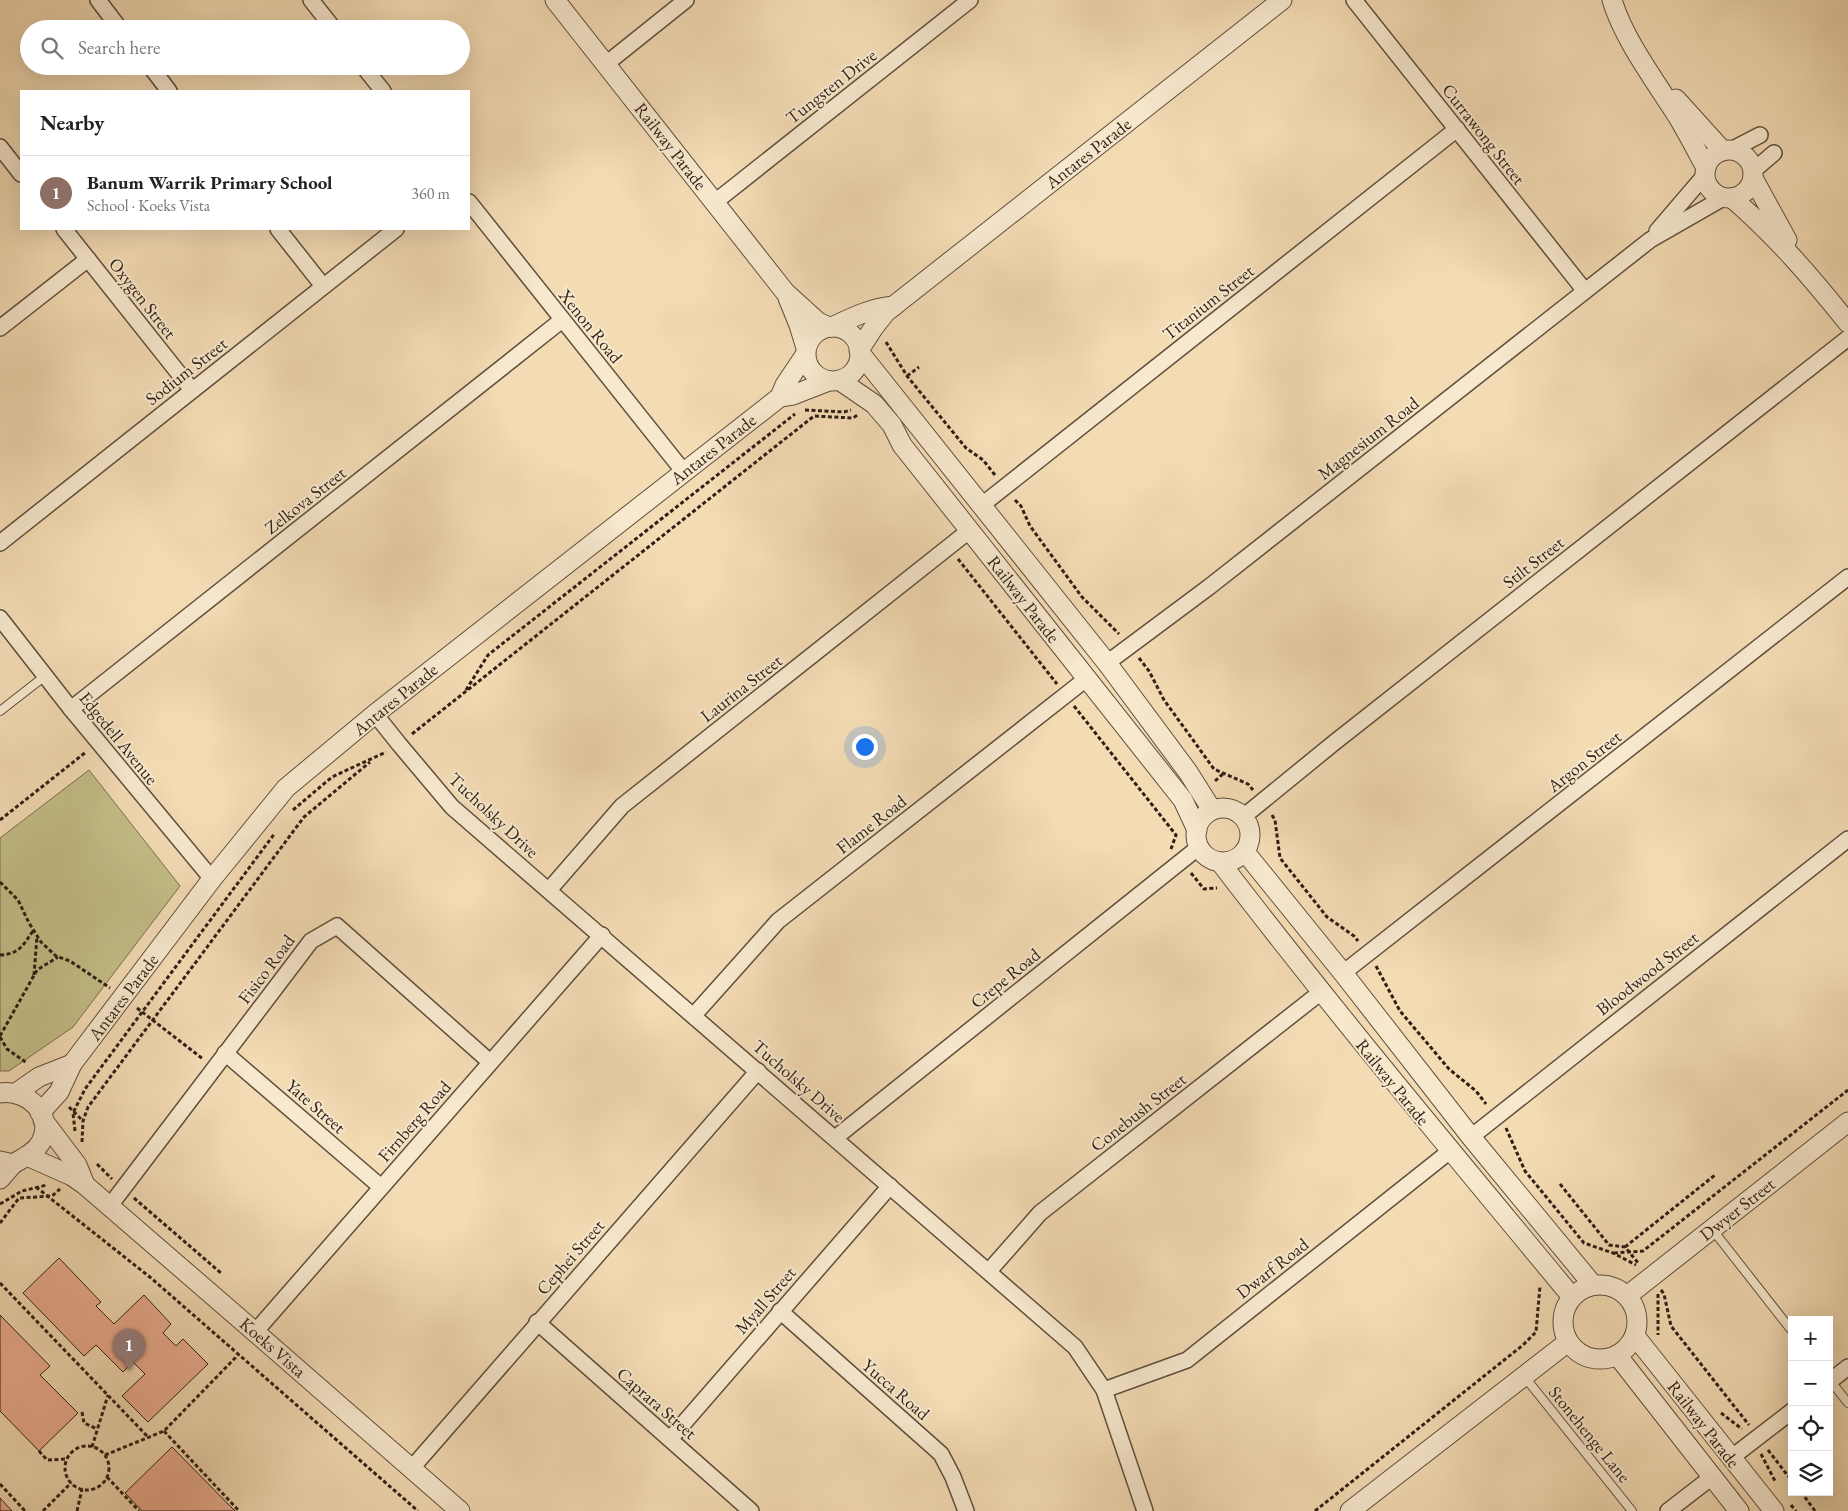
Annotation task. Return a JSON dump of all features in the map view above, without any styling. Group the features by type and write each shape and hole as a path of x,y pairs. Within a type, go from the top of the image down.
{"street":[{"path":"98,0 113,20"},
{"path":"311,0 327,20"},
{"name":"Railway Parade","path":"555,0 786,292 818,322 830,327"},
{"path":"606,64 686,0"},
{"name":"Tungsten Drive","path":"715,202 970,0"},
{"name":"Antares Parade","path":"859,352 874,327 886,312 1282,0"},
{"name":"Currawong Street","path":"1354,0 1585,291"},
{"path":"1612,0 1614,9 1640,59 1679,119 1706,171 1707,183 1711,189 1717,195 1729,198 1761,223 1804,269 1848,323"},
{"path":"1640,59 1727,151 1739,152 1746,157 1751,164 1753,175 1768,207 1804,269"},
{"path":"157,75 168,90"},
{"path":"370,75 382,90"},
{"name":"Titanium Street","path":"982,505 1457,130"},
{"path":"1706,171 1710,160 1715,155 1760,134"},
{"path":"0,147 20,173"},
{"path":"1729,198 1746,191 1751,185 1753,175 1774,152"},
{"name":"Magnesium Road","path":"1650,240 1706,171"},
{"name":"Magnesium Road","path":"1108,664 1650,240 1729,198"},
{"name":"Xenon Road","path":"470,203 684,472"},
{"name":"Oxygen Street","path":"65,230 192,390"},
{"path":"279,230 323,286"},
{"name":"Sodium Street","path":"0,543 395,230"},
{"path":"0,328 88,259"},
{"name":"Railway Parade","path":"786,292 799,325 806,352"},
{"name":"Antares Parade","path":"830,327 862,312 894,306"},
{"name":"Zelkova Street","path":"71,709 562,320"},
{"path":"830,327 846,330 853,336 859,352 858,362 854,370 847,377 834,380 821,378 813,372 809,367 806,352 814,334 821,329 830,327"},
{"name":"Stilt Street","path":"1243,817 1335,742 1848,338"},
{"name":"Antares Parade","path":"780,397 785,385 806,352"},
{"name":"Railway Parade","path":"859,352 1108,664 1188,772 1212,810"},
{"name":"Railway Parade","path":"834,380 874,404 892,425 902,445 1183,800 1198,838"},
{"name":"Antares Parade","path":"42,1116 59,1092 72,1064 212,879 286,788 375,714 780,397 793,395 834,380"},
{"name":"Laurina Street","path":"549,890 622,806 970,530"},
{"name":"Argon Street","path":"1343,973 1848,577"},
{"name":"Edgedell Avenue","path":"0,618 71,709 212,879"},
{"name":"Flame Road","path":"694,1015 778,921 1086,679"},
{"name":"Tucholsky Drive","path":"375,714 452,807 758,1070 1075,1347 1104,1390 1145,1511"},
{"path":"1229,808 1237,811 1248,825 1250,834 1249,844 1245,852 1229,862 1211,859 1198,838 1199,822 1212,810 1229,808"},
{"name":"Crepe Road","path":"835,1138 1198,838"},
{"name":"Bloodwood Street","path":"1471,1137 1848,839"},
{"name":"Railway Parade","path":"1245,852 1343,973 1471,1137 1593,1285"},
{"name":"Railway Parade","path":"1220,862 1320,992 1572,1297"},
{"name":"Fisico Road","path":"109,1207 311,940 337,926 490,1062"},
{"name":"Firnberg Road","path":"255,1332 602,935"},
{"name":"Conebush Street","path":"989,1271 1040,1213 1320,992"},
{"name":"Yate Street","path":"225,1053 381,1187"},
{"path":"4,1093 72,1064"},
{"name":"Cephei Street","path":"411,1469 758,1070"},
{"name":"Koeks Vista","path":"4,1093 29,1098 38,1107 42,1116 76,1165 109,1207 460,1511"},
{"path":"0,1179 13,1160 32,1154 41,1142 44,1128 42,1116"},
{"name":"Dwyer Street","path":"1627,1296 1848,1122"},
{"name":"Dwarf Road","path":"1104,1390 1187,1360 1450,1151"},
{"name":"Koeks Vista","path":"13,1160 76,1165"},
{"name":"Myall Street","path":"670,1439 890,1186"},
{"path":"1593,1285 1617,1288 1627,1296 1634,1306 1638,1318 1632,1343 1623,1352 1612,1358 1600,1360 1576,1352 1568,1342 1564,1331 1562,1319 1572,1297 1582,1289 1593,1285"},
{"name":"Yucca Road","path":"780,1311 941,1454 953,1476 966,1511"},
{"name":"Caprara Street","path":"537,1322 751,1511"},
{"name":"Railway Parade","path":"1634,1336 1731,1458 1782,1508"},
{"path":"1350,1511 1568,1342"},
{"name":"Railway Parade","path":"1617,1355 1740,1511"},
{"path":"1833,1379 1848,1367"},
{"path":"1731,1458 1788,1414"},
{"path":"1668,1511 1712,1476"}],"lane":[{"path":"0,711 45,676"},
{"path":"1712,1229 1788,1326"},
{"name":"Stonehenge Lane","path":"1524,1376 1632,1511"},
{"path":"1833,1385 1848,1403"}],"path":[{"path":"886,342 903,370 966,448 983,460 1021,506 1030,526 1082,597 1109,623 1149,671 1164,700 1214,769 1248,784 1263,801 1275,820 1280,858 1327,916 1354,936 1380,972 1400,1011 1449,1070 1476,1091 1508,1130 1525,1171 1584,1243 1613,1253 1639,1267 1664,1294 1671,1326 1755,1439 1788,1476"},
{"path":"885,385 903,370"},
{"path":"464,692 488,655 794,414 806,410 844,412 862,406 868,400"},
{"path":"290,812 332,777 375,758 399,744 814,416"},
{"path":"0,820 98,742"},
{"path":"0,1223 19,1198 52,1196 76,1165 81,1148 83,1121 88,1107 304,817 375,758"},
{"path":"76,1165 73,1113 85,1089 279,828"},
{"path":"0,882 18,900 41,942 58,956 70,961 123,998 214,1068"},
{"path":"0,955 11,954 20,949 34,930"},
{"path":"34,975 37,936"},
{"path":"0,1048 7,1049 0,1036 34,975 58,956"},
{"path":"1613,1253 1643,1251 1848,1090"},
{"path":"73,1113 83,1121"},
{"path":"76,1165 123,1189 222,1274"},
{"path":"0,1204 22,1190 50,1185 76,1165"},
{"path":"1625,1247 1715,1174"},
{"path":"1560,1184 1609,1245 1625,1247 1649,1278 1658,1295 1657,1333 1663,1341"},
{"path":"36,1187 151,1278 418,1511"},
{"path":"1573,1261 1584,1243"},
{"path":"1315,1511 1524,1345 1536,1332 1539,1286 1554,1275"},
{"path":"0,1283 148,1438"},
{"path":"105,1455 164,1431 239,1354"},
{"path":"92,1446 108,1395"},
{"path":"1717,1411 1755,1439 1776,1483"},
{"path":"82,1412 84,1423 97,1429"},
{"path":"164,1431 239,1511"},
{"path":"81,1446 92,1446 102,1451 109,1463 107,1477 98,1487 91,1490 82,1489 71,1483 65,1470 67,1458 74,1450 81,1446"},
{"path":"39,1451 47,1460 67,1458"},
{"path":"107,1477 139,1511"},
{"path":"43,1511 71,1483"},
{"path":"0,1484 25,1511"},
{"path":"77,1511 82,1489"},
{"path":"1804,1496 1815,1511"},
{"path":"1782,1508 1796,1511"}],"shaded area":[{"path":"89,770 180,886 73,1027 9,1071 0,1071 0,838"}],"building":[{"path":"59,1258 101,1302 96,1306 114,1324 144,1295 171,1324 163,1333 176,1346 183,1339 208,1364 148,1422 122,1396 145,1374 133,1362 123,1372 96,1345 84,1356 23,1293"},
{"path":"0,1315 50,1366 40,1375 78,1413 39,1451 0,1411"},
{"path":"172,1447 235,1511 142,1511 125,1493"},
{"path":"0,1498 12,1511 0,1511"}],"place":[{"name":"Banum Warrik Primary School","path":"129,1370"}]}
